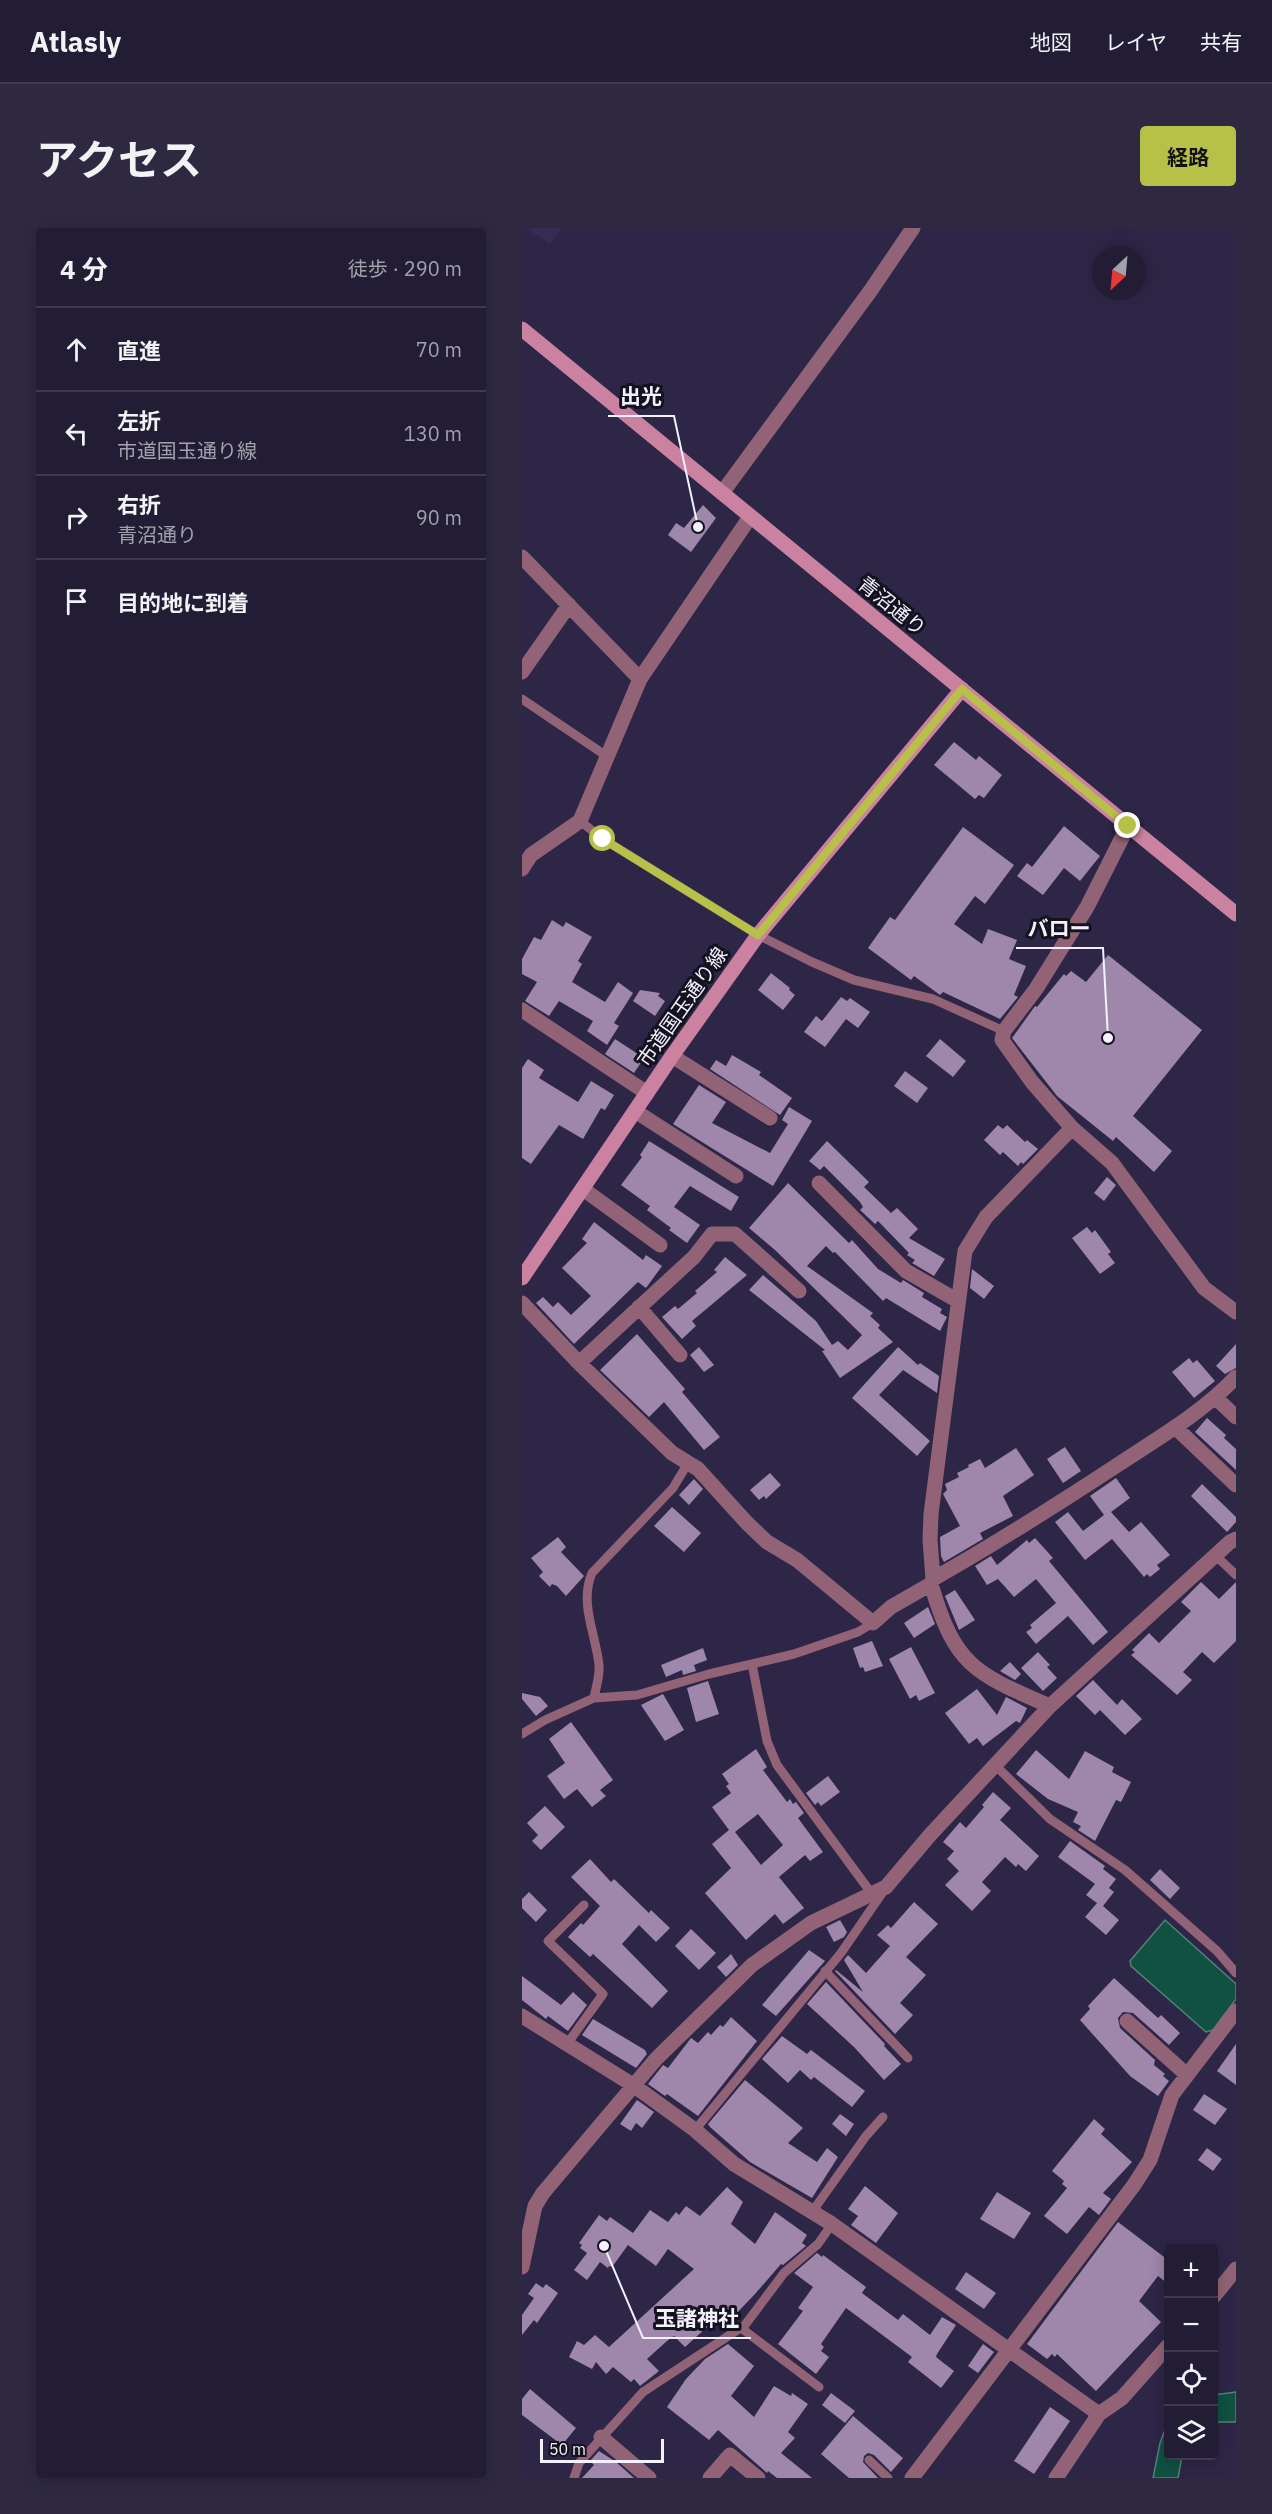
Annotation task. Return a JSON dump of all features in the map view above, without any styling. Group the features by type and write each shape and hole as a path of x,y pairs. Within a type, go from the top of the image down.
{"street":[{"path":"722,493 871,290 913,228"},
{"name":"青沼通り","path":"522,329 1236,914"},
{"path":"522,869 531,855 580,821 640,680 750,517"},
{"path":"522,557 640,680"},
{"path":"522,672 569,605"},
{"name":"市道国玉通り線","path":"522,1278 672,1056 758,935 962,689"},
{"path":"1128,826 1087,907 1036,989 1004,1031 1002,1040 1026,1074 1072,1128 1112,1163 1203,1288 1236,1312"},
{"path":"522,1010 647,1093"},
{"path":"672,1056 770,1118"},
{"path":"635,1111 736,1176"},
{"path":"1050,1706 1000,1684 975,1669 958,1651 942,1621 932,1582 930,1540 931,1514 965,1251 986,1217 1072,1128"},
{"path":"819,1184 906,1271 958,1301"},
{"path":"583,1189 660,1245"},
{"path":"579,1363 694,1257 712,1234 735,1234 799,1291"},
{"path":"522,1303 579,1363 672,1453 698,1468 767,1542 796,1560 873,1623 891,1607 995,1544 1175,1427 1216,1398 1236,1377"},
{"path":"639,1307 680,1355"},
{"path":"1216,1398 1236,1417"},
{"path":"1175,1427 1236,1485"},
{"path":"522,2267 536,2206 543,2193 656,2059 752,1965 811,1923 886,1887 930,1835 1050,1706 1215,1555 1236,1539"},
{"path":"912,2478 1140,2177 1150,2160 1169,2101 1236,2011"},
{"path":"522,2016 633,2085 695,2130 734,2164 832,2224 1099,2414"},
{"path":"1127,2022 1187,2075"},
{"path":"1218,2291 1236,2269"},
{"path":"1056,2478 1099,2414 1122,2398 1164,2351"},
{"path":"601,2437 649,2478"},
{"path":"710,2478 730,2455 758,2478"}],"lane":[{"path":"522,699 608,757"},
{"path":"580,821 603,839 758,935 854,980 933,999 1004,1031"},
{"path":"594,1698 599,1667 587,1602 588,1583 592,1573 673,1488 688,1463"},
{"path":"1215,1555 1236,1575"},
{"path":"522,1734 545,1720 594,1698 638,1695 794,1654 858,1632 873,1623"},
{"path":"752,1664 767,1741 777,1765 872,1894"},
{"path":"996,1766 1050,1819 1125,1869 1217,1951 1236,1973"},
{"path":"695,2130 856,1932 886,1887"},
{"path":"567,2044 603,1994 548,1941 584,1905"},
{"path":"825,1971 908,2058"},
{"path":"812,2212 866,2136 883,2117"},
{"path":"574,2478 579,2463 643,2392 741,2328 784,2273 818,2244 832,2224"},
{"path":"741,2328 819,2387"},
{"path":"869,2460 888,2478"}],"shaded area":[{"path":"526,228 561,228 550,244"},
{"path":"1165,1920 1236,1984 1236,1999 1213,2030 1206,2032 1131,1966 1130,1961"},
{"path":"1236,2392 1236,2422 1218,2422 1218,2394"},
{"path":"1164,2432 1164,2460 1181,2460 1178,2478 1153,2478"}],"building":[{"path":"703,505 716,518 691,552 668,535 676,523 684,528"},
{"path":"954,742 976,760 979,756 1002,775 984,798 979,795 975,799 934,765"},
{"path":"1064,826 1100,856 1080,881 1064,868 1043,895 1017,876 1027,863 1032,867"},
{"path":"963,827 1014,865 985,904 975,896 954,924 982,944 988,929 1017,940 1009,959 1026,966 1014,995 1018,997 1000,1019 943,992 940,995 914,976 911,980 868,948 890,917 895,920"},
{"path":"552,920 563,927 566,922 592,937 578,961 582,964 572,982 605,1002 618,982 633,993 614,1023 619,1026 607,1045 587,1031 593,1021 559,1001 549,1016 525,1001 537,982 522,974 522,959 534,937 541,940"},
{"path":"1108,955 1202,1030 1133,1116 1172,1151 1154,1172 1116,1137 1113,1141 1057,1096 1012,1038 1035,1006 1037,1007 1064,974 1066,976 1071,971 1086,982"},
{"path":"771,973 795,995 783,1010 758,990"},
{"path":"640,990 660,993 658,996 665,1001 655,1016 633,1001"},
{"path":"841,997 847,1001 850,998 870,1012 858,1028 846,1019 825,1047 804,1032 816,1016 822,1021"},
{"path":"615,1039 644,1058 634,1073 605,1054"},
{"path":"940,1039 966,1061 953,1077 926,1056"},
{"path":"732,1055 761,1072 759,1075 792,1098 780,1115 710,1069 716,1060 726,1066"},
{"path":"528,1059 544,1070 539,1078 578,1102 591,1081 614,1095 605,1110 601,1108 583,1139 559,1125 531,1164 522,1158 522,1068"},
{"path":"905,1071 928,1088 917,1103 894,1086"},
{"path":"699,1085 726,1102 712,1123 770,1153 788,1124 782,1120 789,1107 812,1121 773,1186 673,1124"},
{"path":"998,1125 1003,1129 1007,1125 1025,1142 1027,1140 1038,1149 1018,1166 1003,1152 1000,1155 984,1140"},
{"path":"649,1141 739,1197 731,1211 690,1186 674,1207 700,1225 687,1243 647,1210 650,1206 621,1185 642,1157 640,1155"},
{"path":"827,1141 869,1182 864,1187 891,1213 897,1208 918,1229 909,1238 945,1259 934,1276 912,1263 915,1260 907,1255 909,1253 878,1221 875,1224 860,1210 863,1207 860,1202 824,1166 820,1170 809,1161"},
{"path":"1107,1177 1116,1185 1104,1201 1094,1193"},
{"path":"788,1183 849,1243 852,1240 878,1269 901,1283 903,1280 924,1293 922,1297 942,1309 940,1313 947,1317 940,1331 886,1298 883,1301 835,1252 833,1253 826,1246 807,1266 873,1313 870,1316 880,1325 878,1328 893,1342 840,1378 822,1351 825,1350 749,1290 763,1275 816,1321 832,1345 838,1341 848,1350 862,1335 775,1250 749,1228"},
{"path":"594,1222 643,1260 646,1255 662,1266 646,1288 638,1282 574,1344 536,1303 543,1297 553,1307 558,1302 571,1315 591,1296 562,1268 587,1243 582,1239"},
{"path":"1087,1227 1092,1233 1095,1230 1111,1252 1108,1254 1115,1263 1100,1274 1072,1238"},
{"path":"725,1257 747,1275 692,1321 696,1326 682,1339 662,1317 675,1306 678,1309 697,1293 695,1291 717,1272 714,1270"},
{"path":"972,1269 994,1286 984,1299 970,1288"},
{"path":"637,1334 685,1389 682,1392 720,1437 704,1450 664,1402 649,1417 600,1370"},
{"path":"1236,1344 1236,1368 1225,1374 1216,1366"},
{"path":"699,1347 714,1365 704,1372 690,1355"},
{"path":"898,1347 918,1365 920,1363 939,1376 937,1393 903,1370 879,1395 930,1441 917,1456 852,1398"},
{"path":"1189,1358 1193,1363 1197,1360 1215,1381 1194,1398 1172,1372"},
{"path":"1207,1418 1226,1435 1224,1438 1236,1449 1236,1470 1195,1432"},
{"path":"1065,1447 1081,1471 1063,1483 1047,1459"},
{"path":"1016,1448 1034,1475 1003,1496 1013,1516 980,1533 983,1539 944,1562 941,1556 940,1537 960,1526 943,1494 947,1490 945,1484 959,1477 957,1473 969,1467 968,1465 980,1459 985,1468"},
{"path":"770,1473 781,1485 766,1499 764,1496 759,1500 750,1490"},
{"path":"1116,1478 1130,1498 1111,1512 1129,1532 1141,1522 1170,1555 1157,1565 1160,1569 1150,1577 1147,1574 1144,1577 1112,1539 1085,1560 1055,1522 1068,1512 1083,1531 1104,1515 1090,1496"},
{"path":"694,1479 703,1489 689,1505 679,1495"},
{"path":"1202,1484 1236,1517 1236,1522 1227,1532 1191,1496"},
{"path":"672,1507 701,1533 684,1552 654,1526"},
{"path":"558,1537 566,1547 561,1552 584,1576 566,1596 557,1586 552,1584 550,1587 539,1576 543,1572 531,1558"},
{"path":"1035,1538 1053,1558 1049,1561 1108,1632 1093,1645 1068,1616 1036,1644 1026,1632 1032,1628 1030,1625 1056,1603 1036,1579 1014,1597 998,1579 987,1585 975,1566 991,1556 997,1565 1027,1540 1029,1543"},
{"path":"1201,1582 1219,1599 1236,1582 1236,1641 1214,1663 1202,1652 1183,1672 1192,1680 1177,1695 1131,1655 1135,1652 1132,1650 1149,1633 1159,1643 1191,1611 1181,1602"},
{"path":"955,1590 975,1620 959,1630 945,1596"},
{"path":"928,1607 935,1624 914,1638 904,1623"},
{"path":"872,1641 883,1666 865,1672 863,1667 860,1668 853,1648"},
{"path":"911,1647 935,1693 919,1701 916,1695 910,1699 889,1659"},
{"path":"703,1648 707,1660 694,1665 696,1671 683,1675 682,1670 666,1677 661,1665"},
{"path":"1038,1652 1050,1665 1047,1667 1057,1678 1043,1691 1021,1668"},
{"path":"1010,1662 1021,1674 1015,1680 1000,1671"},
{"path":"1093,1680 1117,1705 1122,1699 1142,1719 1125,1735 1100,1710 1095,1715 1076,1696"},
{"path":"708,1681 719,1714 696,1722 687,1688"},
{"path":"977,1689 997,1715 1006,1697 1027,1708 1020,1723 1016,1721 983,1746 977,1738 969,1744 945,1713"},
{"path":"522,1693 540,1697 548,1706 536,1716 522,1699"},
{"path":"663,1694 684,1730 665,1741 641,1705"},
{"path":"571,1722 613,1780 600,1790 606,1796 592,1807 577,1789 564,1799 547,1776 565,1763 549,1739"},
{"path":"756,1749 767,1767 763,1770 787,1802 790,1799 793,1804 796,1802 804,1813 798,1818 823,1852 810,1861 805,1855 779,1877 804,1908 783,1924 775,1914 746,1940 705,1893 731,1868 712,1844 729,1830 712,1807 731,1793 726,1786 729,1784 722,1774","holes":["758,1814 783,1845 761,1865 735,1832"]},
{"path":"1036,1750 1069,1779 1085,1751 1114,1767 1112,1772 1131,1782 1121,1802 1116,1800 1095,1841 1078,1830 1081,1826 1073,1822 1078,1812 1048,1799 1016,1774"},
{"path":"828,1776 840,1792 821,1806 818,1802 815,1805 806,1793"},
{"path":"993,1792 1011,1808 1000,1820 1039,1856 1026,1871 1018,1864 1016,1867 1005,1857 982,1882 991,1891 972,1911 945,1885 959,1871 947,1859 954,1851 943,1842 960,1822 966,1828 984,1807 982,1805"},
{"path":"545,1806 565,1827 541,1850 532,1841 538,1835 527,1823"},
{"path":"1070,1841 1105,1866 1103,1869 1116,1879 1109,1888 1114,1892 1103,1906 1119,1920 1106,1935 1085,1917 1097,1903 1086,1895 1095,1884 1058,1857"},
{"path":"590,1859 611,1882 614,1879 649,1913 651,1910 670,1928 656,1942 639,1925 622,1944 668,1991 652,2008 593,1954 590,1957 568,1937 581,1923 583,1925 600,1906 571,1877"},
{"path":"1160,1869 1180,1888 1170,1899 1150,1880"},
{"path":"529,1892 547,1910 536,1922 522,1908 522,1899"},
{"path":"914,1902 938,1924 906,1957 926,1975 900,2003 913,2015 895,2034 835,1971 863,1992 844,1960 848,1955 866,1973 890,1946 877,1935 888,1925 891,1928"},
{"path":"840,1920 847,1932 844,1937 834,1942 826,1927"},
{"path":"691,1929 716,1953 699,1970 675,1946"},
{"path":"809,1950 825,1961 776,2016 762,2005"},
{"path":"731,1954 738,1965 726,1977 717,1967"},
{"path":"522,1976 561,2005 573,1992 587,2005 568,2031 548,2016 546,2019 522,2000"},
{"path":"1114,1978 1158,2018 1161,2015 1180,2033 1169,2045 1133,2013 1123,2012 1118,2018 1120,2028 1155,2060 1154,2065 1165,2074 1163,2076 1169,2081 1158,2096 1130,2076 1080,2020 1090,2009 1088,2006"},
{"path":"826,1982 901,2064 884,2080 854,2047 807,2004"},
{"path":"731,2017 757,2041 698,2116 667,2094 665,2096 648,2084 663,2065 668,2068 691,2038 698,2043 708,2032 711,2035 720,2025 723,2027"},
{"path":"593,2019 645,2050 647,2054 636,2068 582,2035"},
{"path":"782,2036 807,2054 811,2050 865,2091 852,2107 814,2077 811,2080 800,2070 788,2083 762,2059"},
{"path":"1236,2044 1236,2085 1217,2071"},
{"path":"745,2080 803,2128 788,2143 817,2162 827,2148 838,2157 812,2198 750,2162 708,2124"},
{"path":"1204,2094 1227,2109 1215,2125 1193,2110"},
{"path":"637,2100 654,2112 642,2128 636,2123 631,2131 620,2124"},
{"path":"840,2114 854,2124 846,2136 832,2124"},
{"path":"1094,2119 1105,2129 1101,2134 1132,2162 1103,2193 1111,2199 1099,2215 1089,2207 1067,2234 1044,2216 1067,2188 1062,2184 1064,2181 1052,2171"},
{"path":"1207,2148 1222,2159 1213,2171 1198,2160"},
{"path":"865,2186 898,2213 876,2243 851,2225 858,2216 848,2209"},
{"path":"727,2187 743,2202 731,2224 755,2244 775,2212 807,2235 802,2243 806,2246 783,2265 781,2264 734,2316 727,2309 685,2347 674,2336 667,2341 647,2359 659,2371 640,2386 634,2379 631,2382 613,2367 606,2374 596,2362 592,2369 569,2357 577,2341 584,2345 595,2335 609,2347 694,2269 668,2249 656,2266 628,2245 612,2267 608,2268 600,2262 587,2280 574,2270 587,2253 580,2248 582,2245 579,2243 599,2215 607,2221 610,2217 633,2233 650,2210 668,2222 676,2212 679,2215 686,2206 700,2216"},
{"path":"997,2192 1031,2213 1014,2239 980,2219"},
{"path":"1118,2222 1164,2257 1164,2281 1158,2276 1139,2301 1161,2322 1096,2391 1057,2354 1055,2357 1052,2354 1047,2359 1027,2344"},
{"path":"817,2253 866,2287 862,2293 898,2320 903,2314 930,2335 942,2317 956,2325 936,2357 954,2371 941,2388 908,2362 912,2357 846,2308 821,2344 824,2347 821,2351 829,2357 816,2374 778,2344 803,2311 798,2308 813,2287 794,2273"},
{"path":"966,2272 996,2293 984,2309 955,2289"},
{"path":"536,2283 543,2288 546,2284 558,2293 537,2323 534,2320 522,2335 522,2315 534,2298 528,2294"},
{"path":"728,2344 754,2366 731,2396 754,2417 774,2386 791,2396 792,2393 808,2404 788,2432 795,2438 781,2453 812,2478 777,2478 768,2471 767,2473 718,2430 709,2440 667,2407 686,2379 705,2359"},
{"path":"983,2344 994,2352 978,2373 968,2366"},
{"path":"530,2389 576,2428 562,2445 522,2415 522,2399"},
{"path":"831,2393 855,2411 845,2423 822,2405"},
{"path":"1050,2407 1070,2421 1034,2474 1014,2461"},
{"path":"853,2416 903,2458 891,2472 874,2455 868,2453 864,2456 863,2462 878,2478 849,2478 821,2454"},
{"path":"599,2451 634,2478 582,2478 594,2465 590,2461"}],"place":[{"name":"出光","path":"698,527"},
{"name":"バロー","path":"1108,1038"},
{"name":"玉諸神社","path":"604,2246"}],"route":[{"path":"603,839 758,935 962,689 1128,826"}]}
